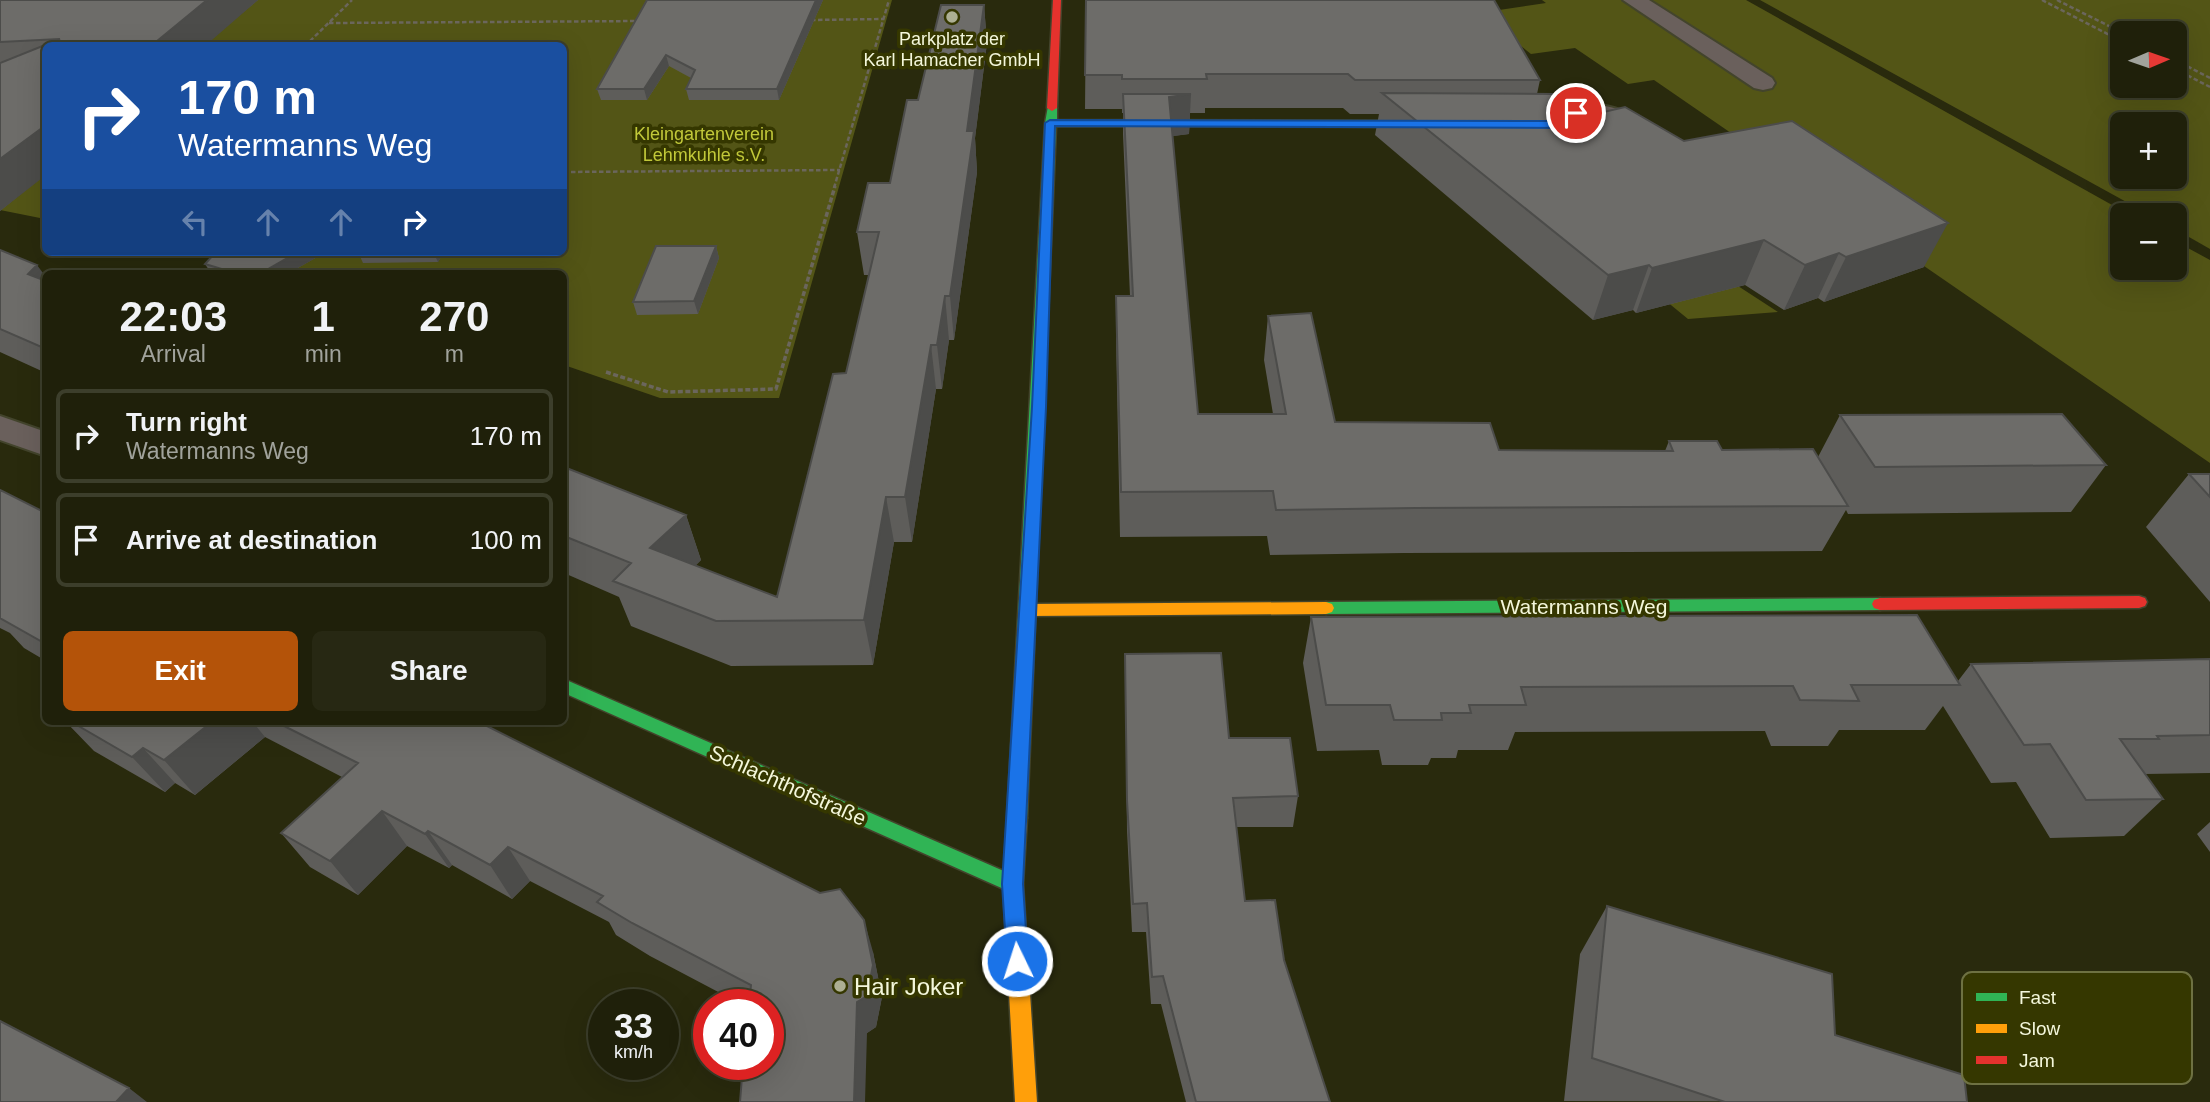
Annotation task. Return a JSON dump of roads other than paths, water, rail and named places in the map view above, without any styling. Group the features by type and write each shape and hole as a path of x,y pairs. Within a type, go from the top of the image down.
{"street":[{"path":"1026,1102 1013,884 1057,0"},
{"path":"1634,0 1763,83"},
{"path":"1050,123 1441,124"},
{"path":"0,427 42,443"},
{"name":"Watermanns Weg","path":"1028,610 2139,602"},
{"name":"Schlachthofstraße","path":"567,687 1013,884"}],"place":[{"name":"Parkplatz der Karl Hamacher GmbH","path":"952,17"},
{"name":"Hair Joker","path":"840,986"}],"park label":[{"name":"Kleingartenverein Lehmkuhle s.V.","path":"704,144"}]}
